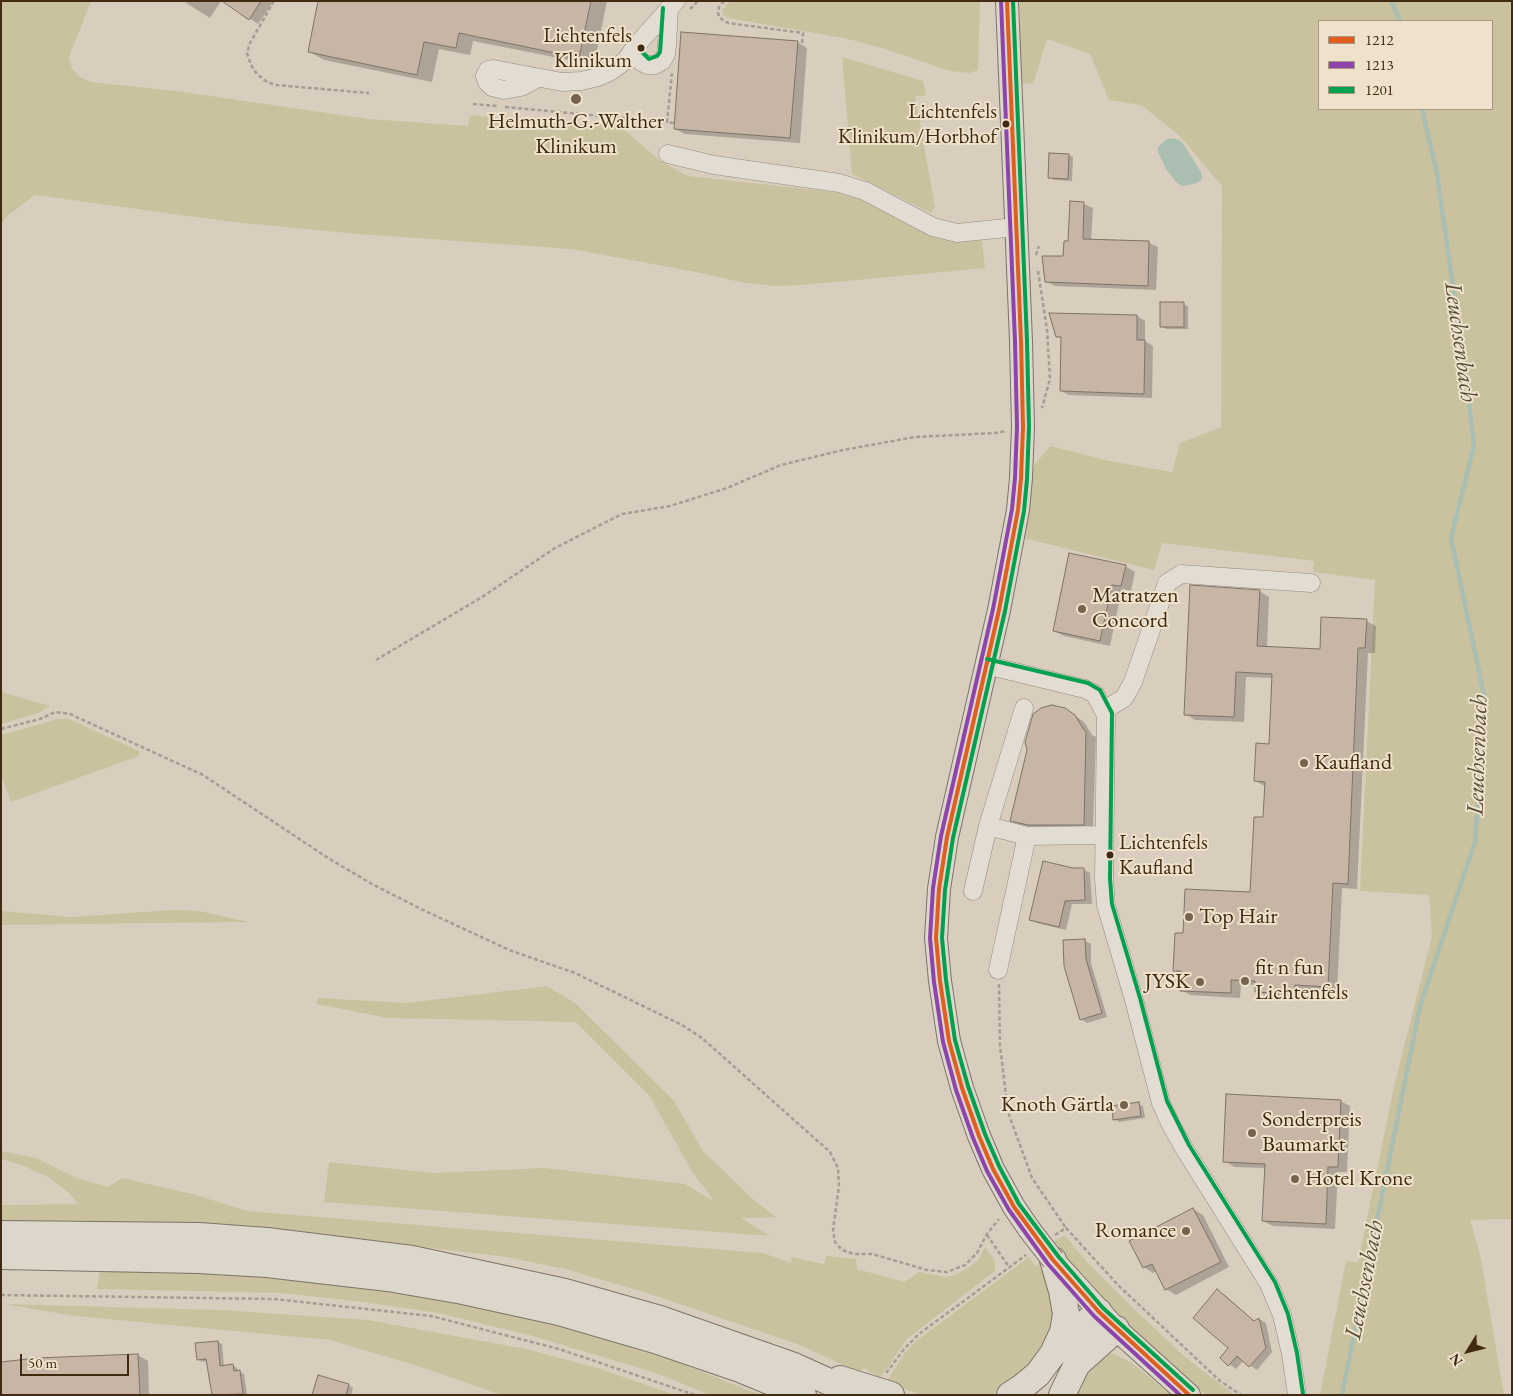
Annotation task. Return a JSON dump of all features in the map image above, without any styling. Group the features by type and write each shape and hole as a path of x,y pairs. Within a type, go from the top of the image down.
{"highway":[{"path":"1,1234 199,1236 412,1259 565,1292 651,1316 794,1366 876,1389 889,1385"},
{"path":"1045,1250 1062,1291 1066,1314 1063,1332 1052,1355"},
{"path":"1,1256 198,1260 267,1264 388,1278 463,1291 559,1312 655,1340 740,1369 803,1395"},
{"path":"1010,1395 1022,1388 1038,1374 1052,1355 1077,1330 1108,1321"},
{"path":"1062,1395 1077,1364 1108,1321"},
{"path":"794,1366 858,1395"}],"main road":[{"path":"1007,1 1022,358 1023,427 1021,478 1010,553 947,837 939,889 936,938 938,957 949,1041 978,1136 992,1169 1014,1207 1045,1250 1108,1321 1189,1395"}],"street":[{"path":"635,47 634,53 640,61 647,65 655,65 662,61 666,54 672,5"},
{"path":"493,69 562,82 581,81 598,77 611,71 626,60 672,5"},
{"path":"668,154 714,165 839,183 865,191 933,227 957,233 1016,227"},
{"path":"1104,710 1124,698 1133,682 1167,583 1182,574 1311,583"},
{"path":"986,665 1085,689 1095,694 1106,714 1104,879 1106,905 1134,1000 1160,1103 1184,1148 1269,1284 1282,1315 1291,1354 1297,1395"},
{"path":"973,890 988,826 1024,708"},
{"path":"988,826 1027,836 1105,835"},
{"path":"998,970 1027,836"}],"path":[{"path":"274,1 250,43 248,53 251,65 257,74 267,82 276,85 370,93"},
{"path":"724,1 719,7 718,12 719,17 728,23 804,33 802,43"},
{"path":"473,104 667,122"},
{"path":"376,660 482,597 556,548 622,514 670,506 726,488 781,465 843,450 916,437 996,433"},
{"path":"1,729 40,719 55,712 70,714 203,775 328,858 372,884 421,909 509,950 575,973 682,1025 702,1038 830,1152 838,1168 840,1186 833,1230 835,1242 842,1250 854,1254 872,1254 927,1270 947,1272 965,1265 977,1253 987,1234 1009,1267"},
{"path":"998,970 1000,1046 1008,1112 1032,1178 1066,1228 1118,1286 1220,1381 1241,1395"},
{"path":"889,1385 904,1348 919,1334 1009,1267 1045,1250 1066,1228"},
{"path":"1,1295 274,1298 431,1316 559,1349 695,1395"}],"shaded area":[{"path":"1,1 91,1 69,57 72,68 80,77 91,82 176,91 369,119 468,126 470,115 547,123 619,125 659,160 688,176 834,192 859,199 936,238 962,241 982,240 985,268 804,285 774,286 745,283 571,249 358,234 232,222 35,195 6,217 1,224"},
{"path":"730,1 980,1 978,70 970,73 950,71 885,49 848,39 734,19 724,16 722,10"},
{"path":"1020,1 1512,1 1512,1219 1470,1220 1480,1254 1504,1395 1320,1395 1346,1261 1358,1263 1393,1091 1432,936 1429,895 1360,891 1375,580 1313,572 1314,561 1162,543 1154,570 1023,538 1033,467 1050,446 1109,461 1172,472 1180,443 1221,427 1222,186 1179,135 1141,105 1109,100 1090,54 1047,39 1033,84 1020,83"},
{"path":"842,57 923,81 926,96 915,96 935,207 931,213 852,174"},
{"path":"1174,138 1182,142 1201,172 1202,179 1197,183 1183,186 1177,183 1166,169 1158,152 1158,147 1167,139"},
{"path":"1,692 50,706 39,713 1,724"},
{"path":"58,719 69,719 139,751 139,756 11,802 1,775 1,735"},
{"path":"173,910 199,911 249,922 1,925 1,911 71,917"},
{"path":"547,986 575,1003 674,1101 703,1151 754,1200 776,1217 741,1218 770,1236 324,1202 329,1162 433,1173 544,1168 685,1184 715,1202 693,1173 649,1095 576,1022 388,1018 316,1004 318,998 407,1003"},
{"path":"1,1151 36,1158 79,1179 108,1187 122,1178 193,1194 247,1211 763,1253 792,1263 791,1257 824,1264 826,1256 838,1257 856,1259 857,1269 904,1282 919,1272 946,1277 955,1275 979,1259 985,1247 995,1261 995,1271 907,1339 880,1378 864,1368 858,1372 800,1345 647,1293 565,1269 506,1257 303,1233 212,1226 136,1222 1,1221 1,1205 78,1204 69,1193 50,1178 24,1166 1,1159"},
{"path":"1065,1236 1088,1263 1184,1356 1234,1395 1206,1395 1142,1339 1101,1299 1051,1242"},
{"path":"1029,1257 1036,1267 1038,1264 1053,1294 1055,1325 1039,1360 1004,1389 989,1395 920,1395 887,1381 904,1354 916,1341"},
{"path":"100,1269 176,1270 268,1276 358,1286 445,1300 535,1320 603,1339 677,1362 761,1395 710,1395 656,1373 529,1335 438,1313 280,1293 97,1289"},
{"path":"5,1304 221,1310 368,1320 526,1349 594,1367 676,1395 501,1395 418,1366 330,1340 74,1316"},
{"path":"1113,1353 1132,1363 1171,1395 1069,1395 1092,1358"}],"building":[{"path":"222,1 261,1 249,20"},
{"path":"318,1 591,1 579,58 459,33 456,48 424,42 417,75 308,52"},
{"path":"681,32 798,41 790,138 674,129"},
{"path":"1049,153 1069,154 1068,179 1048,178"},
{"path":"1070,201 1084,202 1083,239 1149,241 1148,286 1045,282 1042,256 1063,256 1064,241 1068,241"},
{"path":"1160,302 1184,302 1184,327 1160,327"},
{"path":"1049,313 1137,315 1137,340 1145,340 1144,394 1060,391 1061,337 1056,337"},
{"name":"Matratzen Concord","path":"1069,553 1126,565 1121,586 1112,585 1100,641 1053,631"},
{"path":"1190,585 1260,590 1257,646 1320,649 1321,617 1367,619 1365,648 1358,648 1348,884 1333,883 1328,987 1295,985 1295,994 1255,992 1255,981 1231,980 1231,993 1180,991 1181,971 1173,971 1175,933 1183,933 1185,889 1250,892 1254,817 1263,817 1265,782 1254,781 1256,743 1269,744 1272,674 1236,672 1234,717 1184,715"},
{"path":"1052,705 1065,708 1075,715 1086,731 1084,825 1028,825 1010,821 1027,750 1025,742 1033,714 1041,708"},
{"path":"1043,861 1073,868 1084,868 1085,900 1065,901 1059,927 1029,920"},
{"path":"1085,939 1086,959 1102,1013 1080,1020 1064,966 1063,940"},
{"path":"1226,1094 1341,1100 1338,1167 1328,1167 1326,1224 1262,1221 1265,1164 1223,1162"},
{"path":"1139,1102 1141,1116 1113,1120 1112,1106"},
{"path":"1193,1208 1221,1262 1165,1290 1152,1264 1143,1268 1129,1241"},
{"path":"1217,1289 1254,1321 1259,1318 1266,1348 1249,1367 1237,1356 1228,1366 1220,1358 1228,1348 1193,1318"},
{"path":"218,1341 220,1366 233,1364 234,1371 240,1370 243,1394 212,1395 206,1359 197,1360 195,1343"},
{"path":"138,1354 140,1395 1,1395 1,1362 36,1358"},
{"path":"318,1375 349,1384 346,1395 312,1395"}],"waterway":[{"name":"Leuchsenbach","path":"1391,1 1400,20"},
{"name":"Leuchsenbach","path":"1342,1395 1420,1006 1475,842 1485,700 1451,538 1474,445 1437,174 1422,110"}],"transit line":[{"name":"1213","path":"1001,1 1015,341 1017,427 1015,478 1012,509 993,609 941,836 933,888 930,938 934,982 943,1042 956,1090 987,1171 1009,1210 1048,1264 1094,1316 1180,1395"},
{"name":"1212","path":"1007,1 1021,341 1023,427 1021,478 1018,510 999,610 947,837 939,889 936,938 940,981 949,1041 962,1088 993,1169 1014,1207 1053,1260 1099,1312 1189,1395"},
{"name":"1201","path":"1013,1 1027,341 1029,427 1027,479 1024,511 1005,611 953,838 945,890 942,938 946,980 955,1040 968,1086 985,1134 1019,1204 1058,1256 1103,1308 1193,1390"},
{"name":"1201","path":"641,48 641,51 649,59 657,56 660,52 663,8"},
{"name":"1201","path":"987,659 1088,683 1100,690 1112,713 1110,879 1112,904 1140,998 1167,1101 1189,1145 1275,1282 1288,1314 1297,1353 1303,1394"}],"place":[{"name":"Lichtenfels Klinikum","path":"641,48"},
{"name":"Helmuth-G.-Walther Klinikum","path":"576,99"},
{"name":"Lichtenfels Klinikum/Horbhof","path":"1006,124"},
{"name":"Matratzen Concord","path":"1082,609"},
{"name":"Kaufland","path":"1304,763"},
{"name":"Lichtenfels Kaufland","path":"1110,855"},
{"name":"Top Hair","path":"1189,917"},
{"name":"fit n fun Lichtenfels","path":"1245,981"},
{"name":"JYSK","path":"1200,982"},
{"name":"Knoth Gärtla","path":"1124,1105"},
{"name":"Sonderpreis Baumarkt","path":"1252,1133"},
{"name":"Hotel Krone","path":"1295,1179"},
{"name":"Romance","path":"1186,1231"}]}
